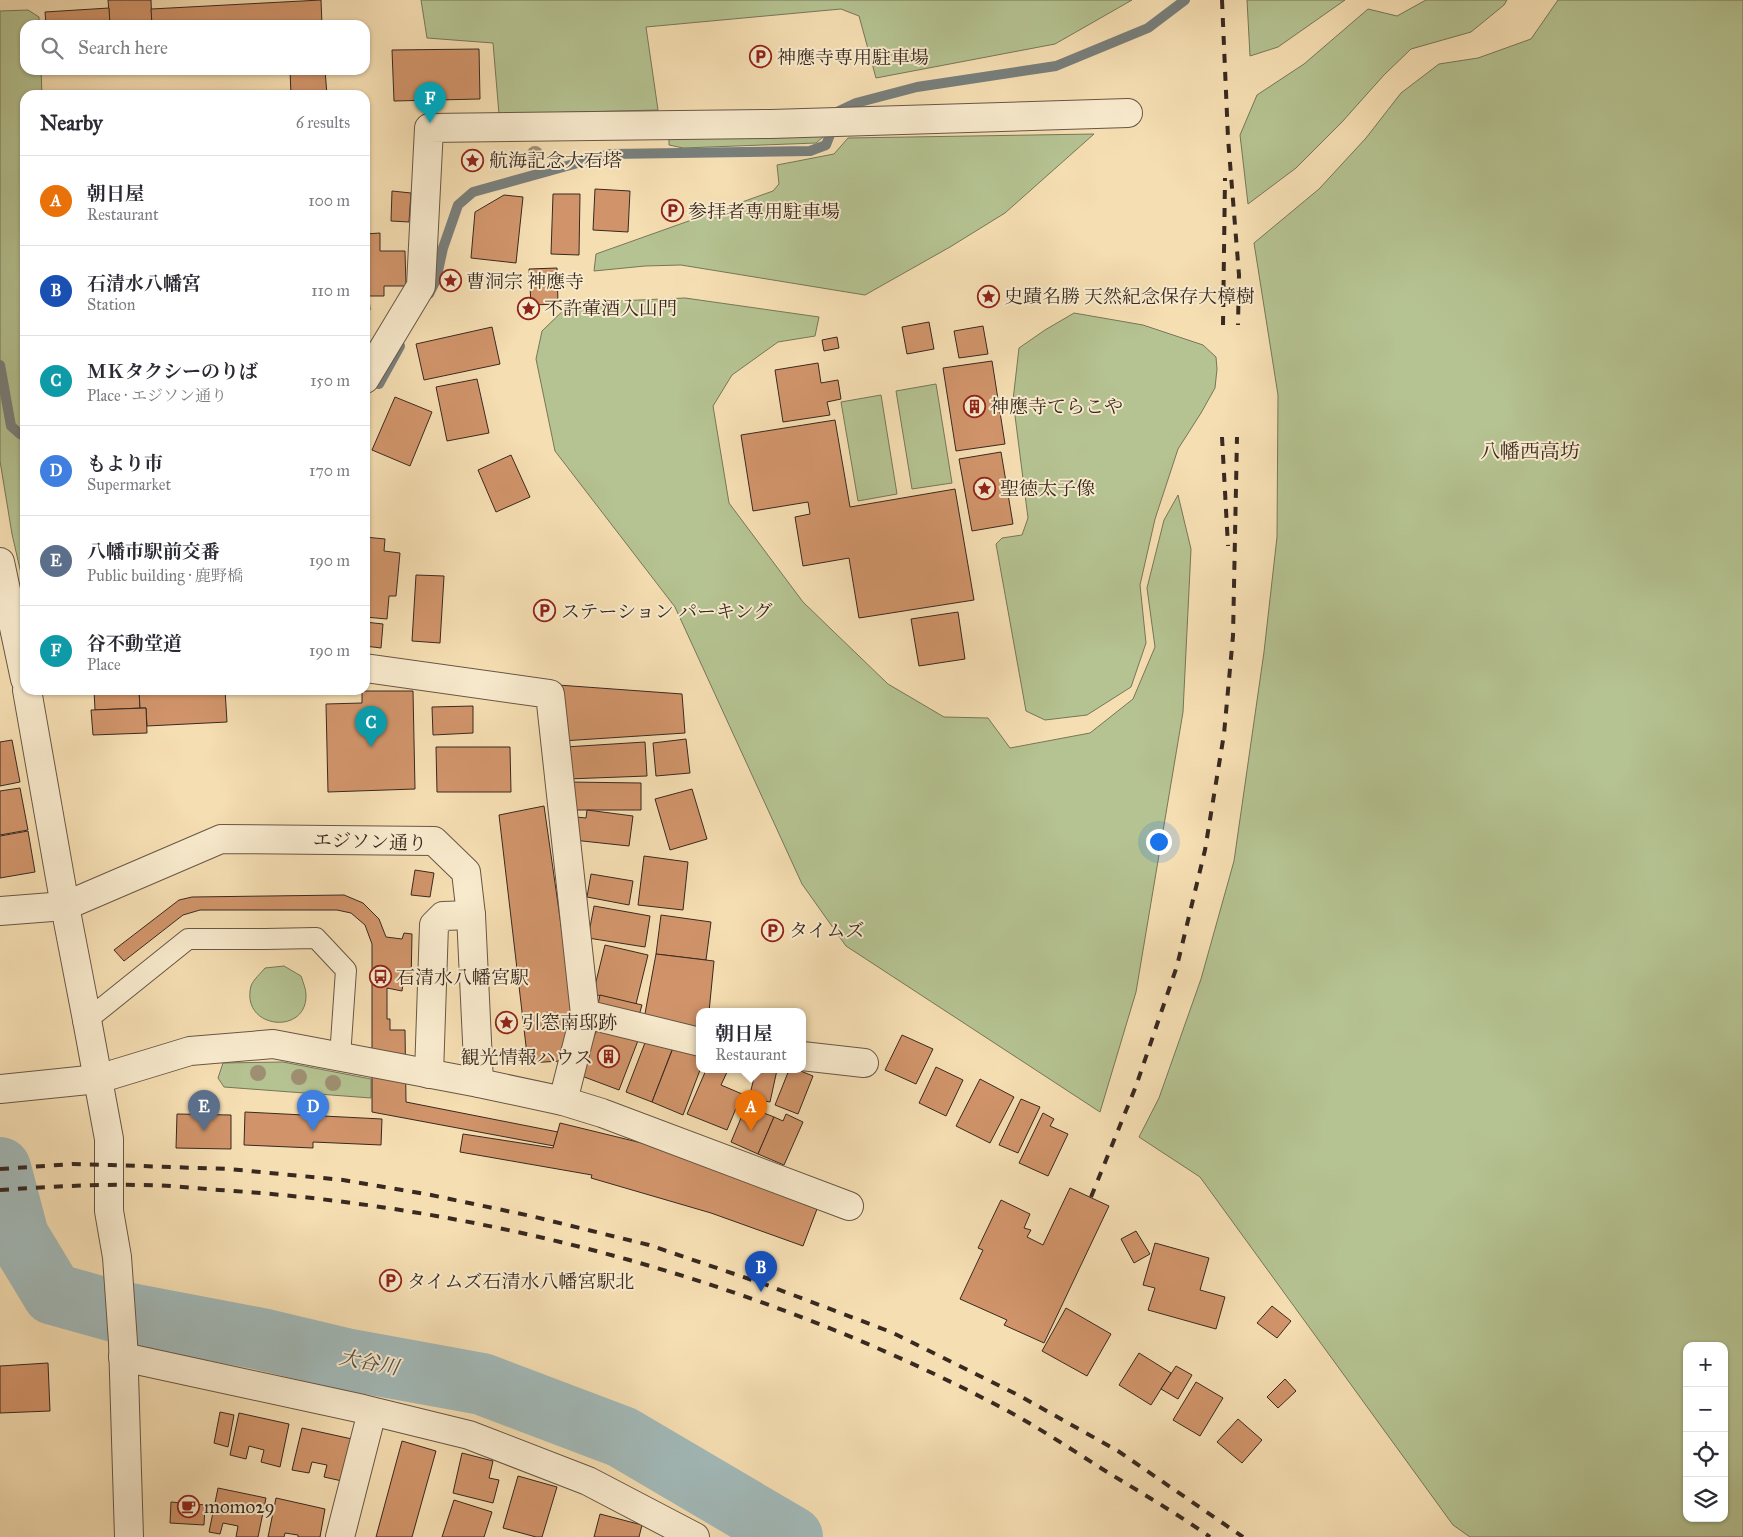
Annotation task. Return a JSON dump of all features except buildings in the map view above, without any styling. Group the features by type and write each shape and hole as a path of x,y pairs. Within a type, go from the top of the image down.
{"street":[{"path":"370,371 421,286 429,128 836,122 1128,113"},
{"path":"0,562 20,656"},
{"path":"370,669 550,694 585,1014 563,1102"},
{"path":"28,695 109,1139 110,1211 117,1257 123,1350 129,1537"},
{"name":"エジソン通り","path":"0,912 65,906 221,839 434,841 466,872 471,916 479,1084"},
{"path":"429,1074 434,926 442,916 471,916"},
{"path":"585,1014 696,1041"},
{"path":"0,1089 98,1079 190,1051 273,1044 563,1102 602,1114 849,1206"},
{"path":"806,1056 864,1063"},
{"path":"123,1350 469,1435 579,1478 695,1537"},
{"path":"340,1537 372,1412"}],"lane":[{"path":"87,1020 188,939 316,938 346,970 340,1057"}],"green space":[{"path":"421,0 1132,0 1055,44 876,78 859,16 841,9 646,27 658,110 499,114 493,43 427,38"},
{"path":"1247,0 1345,0 1278,47 1250,56"},
{"path":"1426,0 1507,0 1504,5 1471,32 1411,49 1296,168 1248,204 1240,135 1257,95 1304,64 1368,9 1397,16"},
{"path":"1558,0 1743,0 1743,1537 1470,1537 1453,1525 1200,1177 1139,1137 1159,1098 1201,979 1234,861 1264,652 1277,537 1278,395 1254,243 1319,189 1366,138 1401,93 1439,64 1478,58 1531,39"},
{"path":"28,10 39,17 39,20 20,20 20,75 41,75 42,90 20,90 20,569 0,461 0,11"},
{"path":"823,129 823,137 816,143 683,148 669,145 669,136"},
{"path":"1094,134 1005,213 950,247 865,295 681,265 594,271 596,254 773,191 779,184 777,165 834,154 848,138"},
{"path":"685,298 819,317 815,336 778,342 732,375 713,406 729,503 803,602 888,684 944,717 988,718 1010,748 1090,733 1133,699 1155,647 1147,588 1164,520 1178,495 1191,549 1183,712 1136,992 1100,1112 846,946 802,884 675,607 555,451 536,359 542,331 571,303"},
{"path":"1074,313 1143,325 1203,345 1216,357 1217,369 1215,388 1178,449 1155,519 1140,585 1146,643 1131,687 1087,715 1045,720 1026,711 996,544 1002,538 1022,535 1028,518 1013,400 1019,348"},
{"path":"936,384 952,483 912,489 896,391"},
{"path":"881,395 897,494 858,501 841,402"},
{"path":"284,966 301,976 306,995 303,1008 296,1017 286,1022 275,1022 264,1019 255,1011 250,1000 251,986 265,968"},
{"path":"283,1062 371,1079 371,1098 224,1087 218,1078 223,1063"}],"waterway":[{"path":"429,294 436,280 443,248 458,205 473,192 610,154 810,151 826,145 839,111 856,103 917,87 1056,66 1148,28 1185,0"},
{"path":"379,384 400,346"},
{"path":"0,365 11,426 20,434"},
{"name":"大谷川","path":"0,1168 18,1236 53,1294 114,1311 261,1339 345,1359 482,1384 622,1437 792,1537"}],"railway":[{"path":"1222,0 1228,138 1239,275 1238,325"},
{"path":"1223,325 1225,178"},
{"path":"1222,437 1228,546"},
{"path":"1091,1197 1136,1086 1177,966 1205,850 1224,734 1233,636 1237,437"},
{"path":"0,1169 73,1164 111,1165 229,1169 343,1180 431,1195 531,1216 649,1245 764,1284 891,1332 1020,1396 1118,1451 1243,1537"},
{"path":"0,1190 88,1185 151,1185 321,1199 423,1214 525,1234 625,1259 724,1289 821,1325 916,1365 1021,1418 1210,1537"}],"place":[{"name":"神應寺専用駐車場","path":"761,57"},
{"name":"谷不動堂道","path":"430,123"},
{"name":"航海記念大石塔","path":"473,160"},
{"name":"参拝者専用駐車場","path":"672,211"},
{"name":"曹洞宗 神應寺","path":"450,281"},
{"name":"史蹟名勝 天然紀念保存大樟樹","path":"988,296"},
{"name":"不許葷酒入山門","path":"528,308"},
{"name":"神應寺てらこや","path":"974,406"},
{"name":"聖徳太子像","path":"984,488"},
{"name":"ステーション パーキング","path":"545,611"},
{"name":"ＭＫタクシーのりば","path":"371,747"},
{"name":"タイムズ","path":"773,930"},
{"name":"石清水八幡宮駅","path":"380,977"},
{"name":"引窓南邸跡","path":"506,1022"},
{"name":"観光情報ハウス","path":"609,1057"},
{"name":"八幡市駅前交番","path":"204,1131"},
{"name":"もより市","path":"313,1131"},
{"name":"朝日屋","path":"751,1131"},
{"name":"タイムズ石清水八幡宮駅北","path":"391,1281"},
{"name":"石清水八幡宮","path":"761,1292"},
{"name":"momo29","path":"188,1506"}],"district":[{"name":"八幡西高坊","path":"1530,451"}]}
